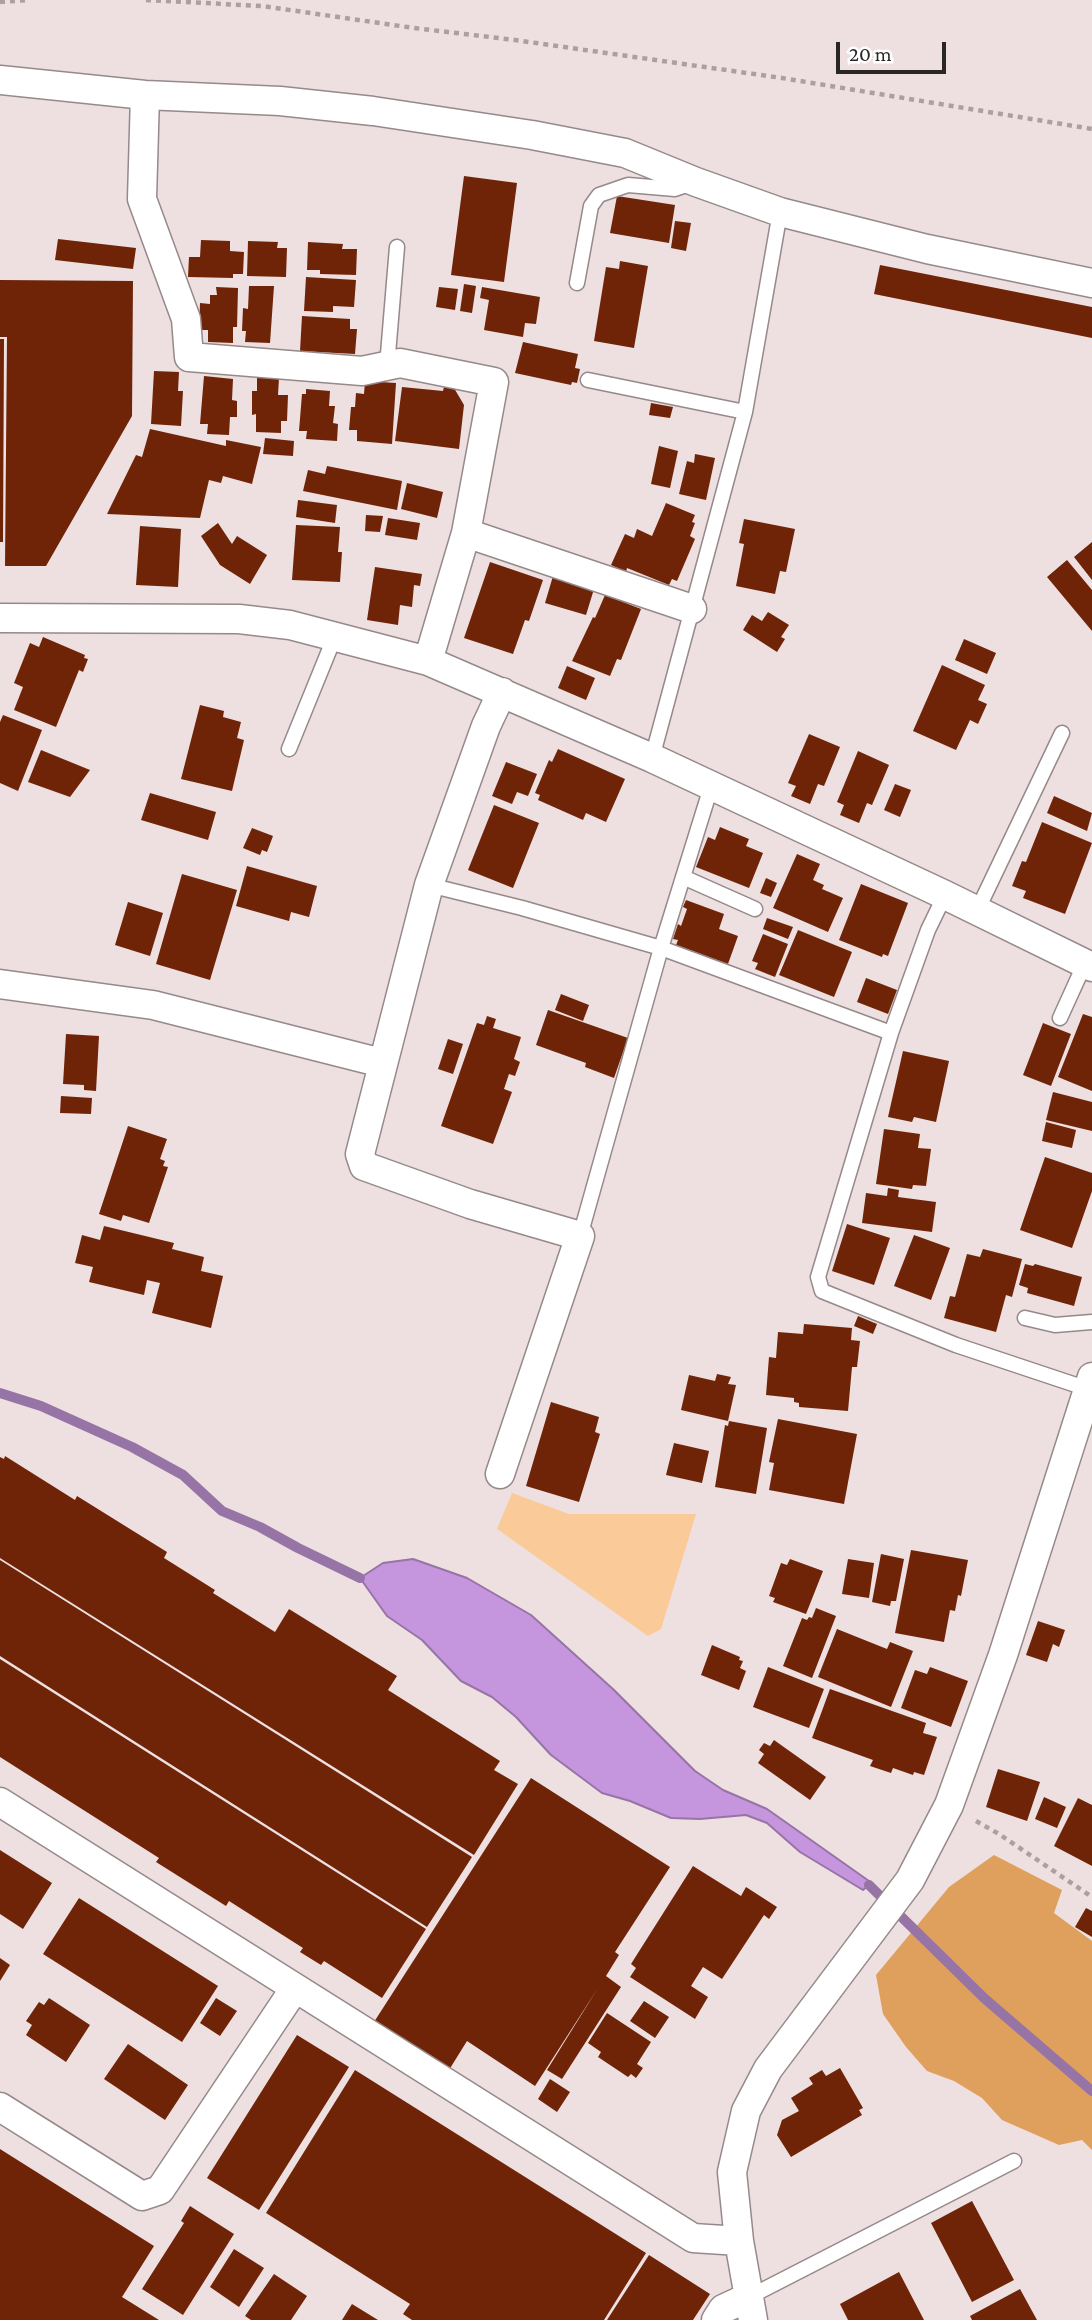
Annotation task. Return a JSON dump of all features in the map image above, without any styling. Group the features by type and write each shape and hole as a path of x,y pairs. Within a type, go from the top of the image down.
{"street":[{"path":"0,81 145,95 280,101 373,111 532,135 625,153 780,212 927,249 1092,283"},
{"path":"145,95 142,199 186,319 189,356 362,371 400,363 494,382 466,533 428,661"},
{"path":"466,533 692,609"},
{"path":"0,618 239,619 290,625 428,661 652,758 1089,965"},
{"path":"500,1474 580,1236 470,1204 364,1166 360,1154 429,885 486,726 502,692"},
{"path":"0,984 153,1005 383,1063"},
{"path":"716,2320 723,2309 751,2308 739,2241 732,2172 746,2111 768,2069 910,1880 949,1805 1003,1656 1090,1383"},
{"path":"0,1802 693,2238 739,2241"},
{"path":"0,2107 142,2196 160,2190 295,1987"}],"lane":[{"path":"577,283 592,206 599,195 628,185 675,189 696,182"},
{"path":"652,758 745,412 780,212"},
{"path":"387,366 397,247"},
{"path":"588,380 745,412"},
{"path":"289,749 335,636"},
{"path":"977,911 1062,733"},
{"path":"580,1236 661,948 711,787"},
{"path":"683,877 755,909"},
{"path":"429,885 522,908 661,948 891,1033"},
{"path":"945,895 928,930 891,1033 818,1277 822,1291 956,1345 1090,1383"},
{"path":"1060,1018 1089,965"},
{"path":"1025,1318 1055,1325 1092,1322"},
{"path":"751,2308 1014,2161"}],"path":[{"path":"0,2 27,0"},
{"path":"146,0 262,6 515,40 782,78 1092,129"},
{"path":"949,1805 999,1833 1092,1897"}],"shaded area":[{"path":"512,1493 569,1514 696,1514 661,1629 648,1636 497,1529"},
{"path":"413,1559 467,1578 531,1615 614,1690 695,1771 723,1790 767,1809 869,1881 869,1885 863,1890 800,1852 767,1823 746,1815 700,1819 671,1818 602,1793 551,1755 516,1717 492,1697 461,1681 422,1640 387,1616 360,1578 383,1563"},
{"path":"994,1855 1062,1890 1054,1913 1092,1941 1092,2150 1082,2140 1059,2145 1002,2120 982,2098 954,2081 927,2071 883,2014 876,1975 949,1887"}],"building":[{"path":"464,176 517,183 504,282 451,275"},
{"path":"617,196 675,205 669,243 610,233"},
{"path":"675,221 691,223 686,251 671,248"},
{"path":"58,239 136,248 133,269 55,260"},
{"path":"201,240 230,241 230,251 244,252 243,274 233,274 233,278 188,277 189,257 200,257"},
{"path":"248,241 278,242 277,248 287,248 286,277 247,276"},
{"path":"308,242 343,244 342,249 357,249 356,275 320,274 320,270 307,270"},
{"path":"620,261 648,266 634,348 594,341 606,267 619,269"},
{"path":"880,265 1092,307 1092,338 874,294"},
{"path":"306,277 356,280 354,307 333,306 333,312 304,311"},
{"path":"0,280 133,281 132,416 46,566 5,566 7,337 0,337"},
{"path":"464,284 476,286 472,313 460,311"},
{"path":"249,286 274,286 270,343 245,342 246,331 242,331 243,308 248,309"},
{"path":"216,287 238,288 237,327 233,327 233,343 208,342 208,330 199,330 200,303 210,304 210,295 217,295"},
{"path":"439,287 458,289 455,310 436,307"},
{"path":"482,287 540,297 536,324 525,323 523,337 484,330 489,300 480,298"},
{"path":"302,316 350,319 350,329 357,329 355,354 300,351"},
{"path":"0,339 4,339 3,542 0,542"},
{"path":"523,342 578,354 575,368 580,369 577,383 572,382 571,385 515,373"},
{"path":"154,371 179,372 178,391 183,391 181,426 151,424"},
{"path":"204,376 233,379 232,400 237,401 237,417 230,417 229,435 207,434 208,424 200,424"},
{"path":"257,377 279,378 278,395 288,395 287,421 281,421 281,433 256,432 256,414 252,415 252,391 257,391"},
{"path":"365,381 396,383 392,444 357,441 357,430 349,430 351,407 355,407 356,393 364,394"},
{"path":"402,387 443,391 444,387 454,388 464,405 459,449 395,441"},
{"path":"306,389 330,391 329,406 335,406 333,423 338,424 337,441 306,439 307,431 299,431 302,394 306,394"},
{"path":"651,403 673,407 670,418 649,415"},
{"path":"150,429 226,446 226,440 261,447 252,484 223,476 221,483 209,480 200,518 107,514 136,455 142,457"},
{"path":"265,438 294,441 293,456 263,454"},
{"path":"659,446 678,451 670,488 651,484"},
{"path":"695,454 715,458 706,500 679,494 687,461 694,463"},
{"path":"327,466 402,481 397,510 303,491 308,470 325,474"},
{"path":"407,483 443,492 437,518 401,509"},
{"path":"298,500 337,505 335,523 296,517"},
{"path":"666,503 695,515 690,536 695,539 677,581 672,579 669,585 627,568 626,572 611,565 625,534 634,538 637,529 652,536"},
{"path":"366,515 383,516 380,532 365,531"},
{"path":"388,518 420,523 417,540 385,535"},
{"path":"744,519 795,529 786,572 780,571 775,594 736,586 744,544 739,543"},
{"path":"218,523 232,544 237,536 267,555 250,584 220,565 201,536"},
{"path":"296,525 340,527 340,582 292,580"},
{"path":"140,526 181,529 178,587 136,585"},
{"path":"1092,542 1092,580 1074,557"},
{"path":"1067,560 1092,590 1092,631 1047,577"},
{"path":"490,562 543,580 529,621 525,620 513,654 464,638"},
{"path":"375,567 422,574 420,586 414,585 412,607 400,605 398,625 367,620"},
{"path":"553,576 594,589 586,615 545,603"},
{"path":"605,595 641,609 621,660 617,659 610,676 572,661"},
{"path":"768,612 789,625 781,637 785,639 777,652 743,630 752,615 762,621"},
{"path":"43,637 85,655 84,658 88,659 83,672 79,670 56,727 14,710 23,687 14,683 30,643 39,647"},
{"path":"964,639 996,653 987,674 955,660"},
{"path":"942,665 985,685 978,700 987,704 978,724 970,720 956,750 913,731"},
{"path":"567,666 595,678 586,700 558,688"},
{"path":"200,705 224,711 223,717 241,722 237,738 244,740 232,791 181,779"},
{"path":"3,715 42,730 18,791 0,783 0,722"},
{"path":"809,734 840,747 824,786 818,784 810,804 791,796 796,786 788,783"},
{"path":"558,749 625,779 606,822 586,813 583,820 538,800 540,795 535,793 549,760 552,762"},
{"path":"41,750 90,770 70,797 28,782"},
{"path":"858,751 889,765 872,805 867,803 859,823 840,815 844,805 837,802"},
{"path":"506,762 537,774 528,796 517,792 512,804 492,796"},
{"path":"895,784 911,790 900,817 884,810"},
{"path":"150,793 216,812 208,840 141,820"},
{"path":"1054,796 1092,813 1087,831 1047,813"},
{"path":"494,805 539,823 513,888 468,870"},
{"path":"1042,822 1092,843 1065,914 1023,898 1026,891 1012,886 1022,861 1026,862"},
{"path":"720,827 749,839 746,846 763,853 749,888 696,867 708,837 715,840"},
{"path":"252,828 273,836 267,852 262,850 260,855 243,848"},
{"path":"797,854 820,864 813,880 824,885 822,889 843,898 828,932 773,908"},
{"path":"247,866 317,886 309,917 291,912 289,921 236,906"},
{"path":"182,874 237,890 210,980 156,964"},
{"path":"766,878 777,883 771,897 760,893"},
{"path":"861,884 908,903 888,956 883,954 882,957 839,940"},
{"path":"686,900 724,914 719,929 738,936 728,964 676,945 678,940 673,939 687,909 683,907"},
{"path":"128,902 163,913 150,956 115,945"},
{"path":"767,918 793,927 788,939 763,929"},
{"path":"798,930 852,952 834,997 779,975"},
{"path":"763,934 788,944 775,977 755,969 758,963 752,961"},
{"path":"866,978 897,990 888,1014 857,1002"},
{"path":"561,994 589,1005 583,1021 555,1010"},
{"path":"548,1010 628,1038 614,1078 585,1067 586,1063 536,1045"},
{"path":"1083,1014 1092,1017 1092,1091 1058,1077"},
{"path":"487,1016 496,1019 493,1028 521,1037 514,1059 520,1062 515,1076 509,1074 504,1089 512,1092 493,1144 441,1126 477,1023 484,1025"},
{"path":"1043,1023 1071,1034 1051,1086 1023,1075"},
{"path":"66,1034 99,1036 96,1091 84,1090 84,1085 63,1084"},
{"path":"448,1039 463,1044 453,1074 438,1069"},
{"path":"903,1051 949,1061 936,1122 914,1117 912,1122 888,1117"},
{"path":"1053,1092 1092,1102 1092,1131 1046,1120"},
{"path":"61,1096 92,1098 91,1114 60,1113"},
{"path":"1046,1122 1076,1130 1072,1148 1042,1141"},
{"path":"128,1126 167,1139 160,1159 165,1161 163,1166 168,1167 149,1223 123,1215 121,1221 99,1214"},
{"path":"884,1129 920,1134 918,1148 931,1149 926,1186 913,1185 912,1189 876,1184"},
{"path":"1045,1157 1092,1173 1092,1191 1072,1248 1020,1230"},
{"path":"888,1188 899,1190 898,1197 936,1202 932,1232 862,1223 866,1193 887,1196"},
{"path":"847,1224 890,1238 874,1285 832,1271"},
{"path":"104,1226 174,1243 172,1249 204,1257 201,1271 223,1276 211,1328 152,1313 160,1283 147,1280 144,1295 89,1282 93,1267 75,1263 82,1235 100,1240"},
{"path":"914,1235 950,1248 931,1300 894,1286"},
{"path":"983,1249 1022,1259 1012,1297 1006,1295 996,1332 944,1318 950,1296 955,1297 967,1254 980,1257"},
{"path":"1025,1264 1035,1264 1082,1277 1074,1306 1027,1293 1028,1288 1019,1285"},
{"path":"858,1316 877,1324 873,1334 854,1326"},
{"path":"804,1324 852,1328 851,1340 860,1341 857,1367 852,1367 848,1411 799,1407 794,1398 766,1395 769,1357 776,1358 778,1332 803,1334"},
{"path":"717,1374 731,1377 728,1384 736,1385 728,1421 681,1410 689,1375 715,1381"},
{"path":"551,1402 599,1417 595,1432 600,1434 579,1502 526,1486"},
{"path":"778,1419 857,1434 844,1504 769,1490 774,1463 769,1462"},
{"path":"729,1421 767,1428 756,1494 715,1487 725,1425 728,1426"},
{"path":"674,1443 709,1451 702,1483 666,1475"},
{"path":"5,1456 75,1500 77,1496 167,1552 164,1558 275,1632 289,1609 397,1676 388,1690 500,1761 494,1770 518,1784 474,1855 0,1558 0,1457 4,1459"},
{"path":"911,1550 968,1560 961,1596 958,1595 955,1611 950,1610 944,1642 895,1633"},
{"path":"881,1554 904,1559 896,1601 891,1601 890,1606 872,1602"},
{"path":"790,1559 823,1571 806,1614 773,1602 775,1598 769,1596 781,1563 787,1565"},
{"path":"848,1559 874,1563 869,1598 842,1594"},
{"path":"0,1560 472,1857 427,1927 0,1656"},
{"path":"816,1608 836,1616 812,1678 783,1666 802,1618 812,1618"},
{"path":"1038,1621 1065,1630 1059,1647 1053,1644 1047,1662 1026,1655"},
{"path":"837,1629 887,1649 890,1642 913,1651 891,1707 818,1677"},
{"path":"712,1645 740,1657 739,1660 743,1661 740,1668 746,1671 739,1690 701,1675"},
{"path":"0,1659 426,1929 382,1998 324,1961 321,1965 300,1952 303,1948 229,1901 226,1906 156,1862 159,1858 0,1757"},
{"path":"768,1667 824,1689 809,1728 753,1707"},
{"path":"930,1667 968,1681 951,1727 901,1708 915,1670 927,1674"},
{"path":"830,1689 926,1723 923,1733 937,1737 924,1775 914,1772 913,1775 893,1768 891,1773 870,1766 873,1760 812,1738"},
{"path":"774,1740 826,1777 810,1800 758,1763 764,1754 759,1750 764,1743 770,1746"},
{"path":"998,1769 1040,1782 1027,1821 986,1807"},
{"path":"531,1778 670,1867 615,1952 619,1955 606,1976 621,1987 562,2079 547,2070 598,1988 535,2086 467,2041 449,2070 374,2022"},
{"path":"1044,1797 1066,1807 1057,1828 1035,1819"},
{"path":"1078,1798 1092,1805 1092,1866 1054,1846"},
{"path":"0,1850 52,1883 23,1929 0,1914"},
{"path":"693,1866 741,1896 746,1887 777,1907 769,1919 764,1915 722,1979 703,1967 691,1986 708,1997 695,2019 630,1977 636,1968 631,1964"},
{"path":"79,1898 218,1986 182,2042 43,1954"},
{"path":"1086,1908 1092,1911 1092,1937 1075,1927"},
{"path":"0,1958 10,1965 0,1981"},
{"path":"49,1998 90,2025 66,2062 26,2035 32,2025 26,2021 39,2002 44,2005"},
{"path":"216,1998 237,2011 220,2036 200,2023"},
{"path":"644,2001 669,2017 655,2038 630,2021"},
{"path":"607,2013 651,2042 637,2064 643,2068 636,2078 631,2074 628,2077 598,2057 601,2052 588,2043"},
{"path":"297,2035 349,2067 259,2210 207,2178"},
{"path":"128,2044 188,2085 165,2120 104,2079"},
{"path":"840,2068 863,2108 859,2110 862,2115 791,2157 777,2135 782,2120 799,2111 791,2098 813,2084 809,2078 822,2070 826,2076"},
{"path":"355,2070 646,2253 604,2320 412,2320 403,2314 410,2304 266,2213"},
{"path":"550,2079 570,2092 557,2112 538,2099"},
{"path":"0,2149 154,2246 122,2297 159,2320 0,2320"},
{"path":"972,2201 1014,2280 972,2302 931,2223"},
{"path":"190,2206 234,2234 183,2315 142,2289 184,2223 181,2221"},
{"path":"234,2249 264,2268 239,2307 210,2287"},
{"path":"649,2255 710,2294 693,2320 607,2320"},
{"path":"899,2272 924,2320 848,2320 840,2304"},
{"path":"274,2274 307,2296 291,2320 251,2320 245,2316"},
{"path":"1020,2289 1037,2320 972,2320 970,2316"},
{"path":"352,2304 378,2320 342,2320"}],"waterway":[{"path":"0,1393 41,1406 132,1447 183,1475 222,1511 260,1527 360,1578"},
{"path":"869,1885 984,1998 1092,2091"}]}
